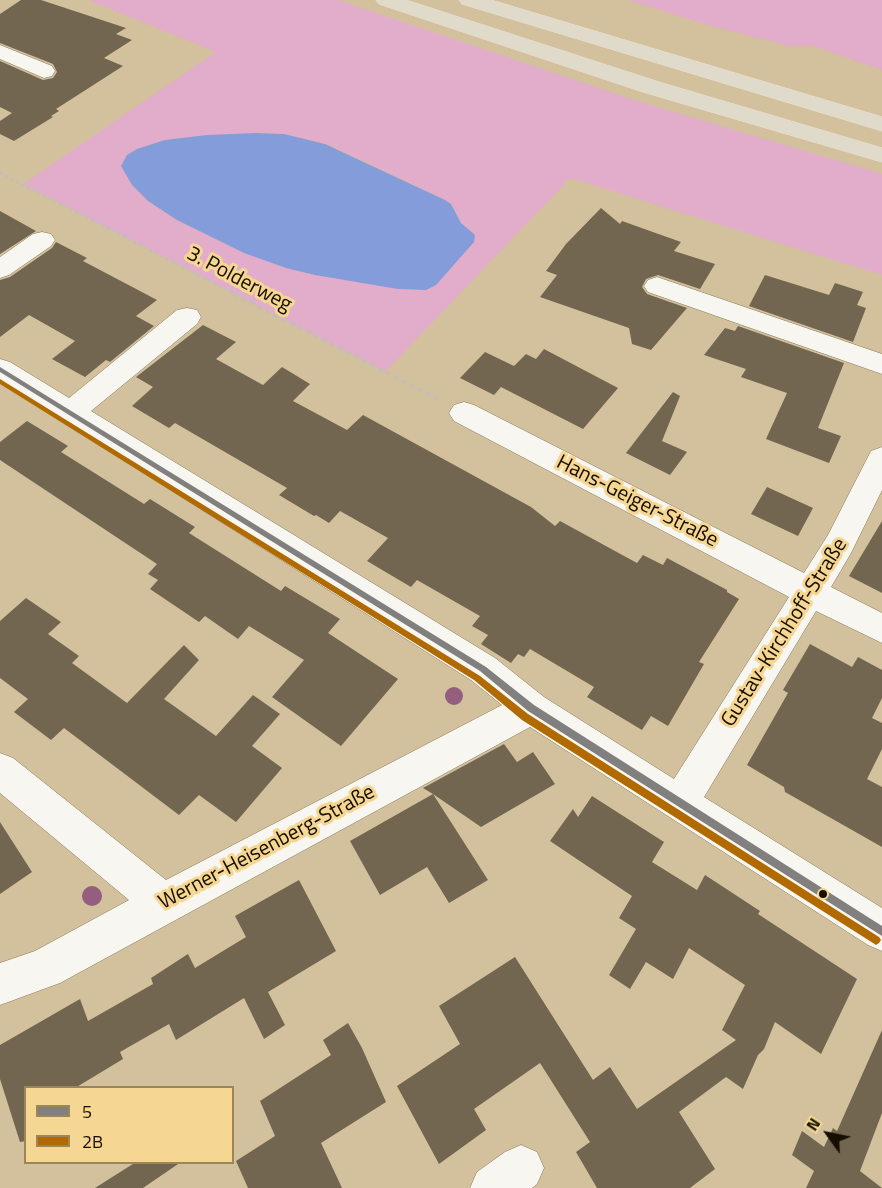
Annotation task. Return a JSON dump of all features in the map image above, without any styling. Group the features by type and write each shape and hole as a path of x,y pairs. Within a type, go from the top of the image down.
{"highway":[{"path":"386,0 651,87 882,155"},
{"path":"469,0 882,124"}],"street":[{"path":"0,51 44,71"},
{"path":"0,269 42,240"},
{"path":"657,286 882,364"},
{"path":"70,413 187,317"},
{"path":"0,369 483,669 531,708 882,931"},
{"name":"Hans-Geiger-Straße","path":"464,413 882,629"},
{"name":"Gustav-Kirchhoff-Straße","path":"680,803 854,519 882,459"},
{"name":"Werner-Heisenberg-Straße","path":"0,984 45,968 531,708"},
{"path":"0,770 163,903"}],"path":[{"name":"3. Polderweg","path":"0,173 464,413"}],"shaded area":[{"path":"88,0 338,0 634,100 882,174 882,275 570,178 385,372 23,184 216,52","holes":["256,133 284,134 326,144 445,200 451,204 461,223 475,235 418,291 315,275 244,253 177,220 148,201 132,185 121,166"]},
{"path":"628,0 882,0 882,70 814,46 789,46 704,24"}],"water":[{"path":"256,133 284,134 325,144 445,200 451,204 461,223 475,235 474,242 436,285 426,290 398,289 315,275 286,268 244,253 177,220 148,201 132,185 121,166 127,155 137,149 165,140"}],"building":[{"path":"21,0 41,0 126,28 116,34 132,40 104,58 123,66 56,109 59,111 51,116 53,117 14,141 0,134 0,121 12,113 0,107 0,61 43,80 53,78 57,72 53,64 0,43 0,14"},
{"path":"601,208 620,224 622,221 681,242 674,251 715,264 700,289 658,275 646,279 642,287 647,294 687,308 651,350 632,344 629,328 540,297 557,275 546,271 566,244"},
{"path":"0,211 36,231 0,254"},
{"path":"56,242 87,258 83,261 157,300 136,316 154,326 110,362 106,360 85,377 52,359 75,341 29,315 0,337 0,280 10,277 52,248"},
{"path":"765,275 829,295 835,283 863,292 857,305 866,308 853,342 749,306"},
{"path":"203,325 236,342 216,359 263,385 282,367 310,384 293,401 347,430 363,415 531,507 555,526 560,521 637,563 643,555 663,565 667,558 727,590 739,599 699,662 704,664 668,726 651,716 642,730 587,697 594,687 530,649 524,657 518,654 511,663 481,644 488,635 472,626 480,616 417,580 411,587 367,561 388,538 340,511 329,523 314,516 279,495 287,488 175,423 169,428 132,406 153,387 136,377"},
{"path":"738,326 844,363 818,428 841,436 829,463 766,439 787,393 741,377 746,369 704,355 725,328 735,331"},
{"path":"544,349 618,388 583,429 501,387 494,395 460,378 485,352 514,366 526,354 536,359"},
{"path":"673,392 680,396 662,441 687,452 670,475 626,453"},
{"path":"27,421 68,446 61,452 144,504 150,499 195,527 189,533 281,591 285,586 340,619 328,633 398,679 341,746 272,697 304,660 249,626 238,639 205,616 199,622 150,589 158,580 148,574 157,564 0,460 0,442"},
{"path":"767,487 813,508 798,536 751,514"},
{"path":"882,521 882,593 849,576"},
{"path":"26,598 61,622 48,634 79,656 72,663 127,703 184,645 199,660 164,699 216,736 253,695 280,714 252,746 282,768 236,822 199,795 179,815 64,728 51,740 14,712 28,699 0,678 0,621"},
{"path":"810,644 852,667 858,657 882,670 882,698 872,718 882,723 882,749 867,779 882,787 882,847 785,792 784,787 747,765 788,693 783,690"},
{"path":"504,744 517,762 533,752 555,784 481,827 423,788"},
{"path":"433,794 488,880 449,903 427,867 380,895 350,841"},
{"path":"592,796 664,842 652,862 697,890 705,875 760,911 758,914 857,979 821,1054 775,1022 743,1089 726,1077 679,1112 715,1169 690,1188 597,1188 576,1152 590,1142 540,1063 474,1109 486,1130 439,1164 397,1086 460,1044 439,1006 515,957 593,1080 610,1067 637,1109 736,1040 722,1030 745,985 689,948 673,979 646,962 630,989 609,975 636,929 619,918 632,896 550,841 573,809 578,817"},
{"path":"0,822 32,872 0,894"},
{"path":"299,880 336,951 268,992 285,1025 264,1039 244,998 176,1040 169,1024 120,1052 123,1059 78,1086 24,1086 24,1141 20,1142 0,1079 0,1045 80,999 88,1021 153,984 151,978 188,954 195,968 246,937 235,916"},
{"path":"348,1023 386,1102 321,1143 342,1188 248,1188 236,1161 275,1136 260,1101 331,1055 323,1040"},
{"path":"882,1030 882,1113 860,1171 882,1188 806,1188 814,1171 792,1155 802,1131 824,1147 833,1128 837,1131"},
{"path":"133,1164 178,1164 143,1188 95,1188"}],"transit line":[{"name":"5","path":"0,369 483,669 531,708 882,931"},
{"name":"2B","path":"0,381 477,678 525,717 876,940"}]}
